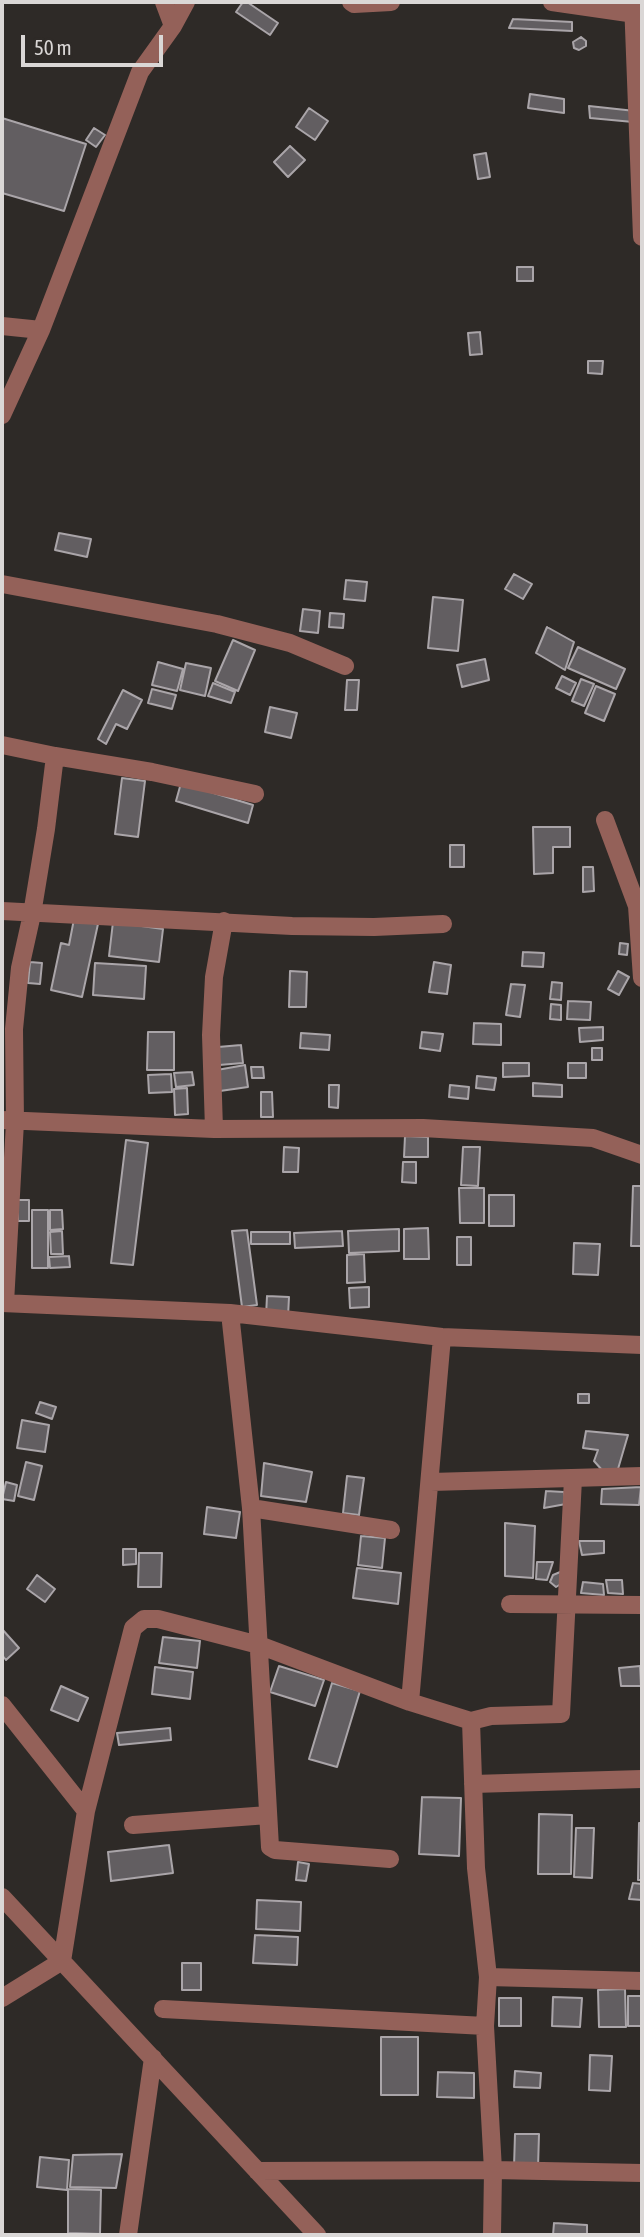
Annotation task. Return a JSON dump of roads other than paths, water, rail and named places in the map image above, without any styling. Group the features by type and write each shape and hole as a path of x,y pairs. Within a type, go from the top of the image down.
{"street":[{"path":"164,2 173,26"},
{"path":"2,415 41,330 140,72 173,26 186,2"},
{"path":"351,2 391,2"},
{"path":"552,2 636,10 642,237"},
{"path":"2,326 41,330"},
{"path":"2,584 217,624 289,643 345,666"},
{"path":"2,745 255,794"},
{"path":"55,756 32,914 20,968 14,1029 8,1121 4,1303 230,1313 442,1336 642,1345"},
{"path":"605,820 637,905 642,978"},
{"path":"2,911 224,920 292,926 443,924"},
{"path":"214,1129 211,1035 214,977 224,920"},
{"path":"8,1121 214,1129 423,1128 593,1138 642,1155"},
{"path":"230,1313 251,1508 268,1841 270,1847 275,1850 390,1859"},
{"path":"410,1702 442,1336"},
{"path":"431,1482 642,1476"},
{"path":"2,1998 62,1961 86,1811 133,1628 144,1619 158,1619 259,1645 410,1702 471,1721 491,1716 561,1714 573,1479"},
{"path":"251,1508 391,1530"},
{"path":"510,1604 642,1605"},
{"path":"2,1705 86,1811"},
{"path":"471,1721 476,1868 488,1977 485,2026 493,2170 492,2235"},
{"path":"473,1784 642,1779"},
{"path":"133,1825 268,1815"},
{"path":"2,1897 317,2235"},
{"path":"488,1977 642,1981"},
{"path":"163,2008 485,2026"},
{"path":"128,2235 153,2059"},
{"path":"257,2171 493,2170 642,2173"}]}
